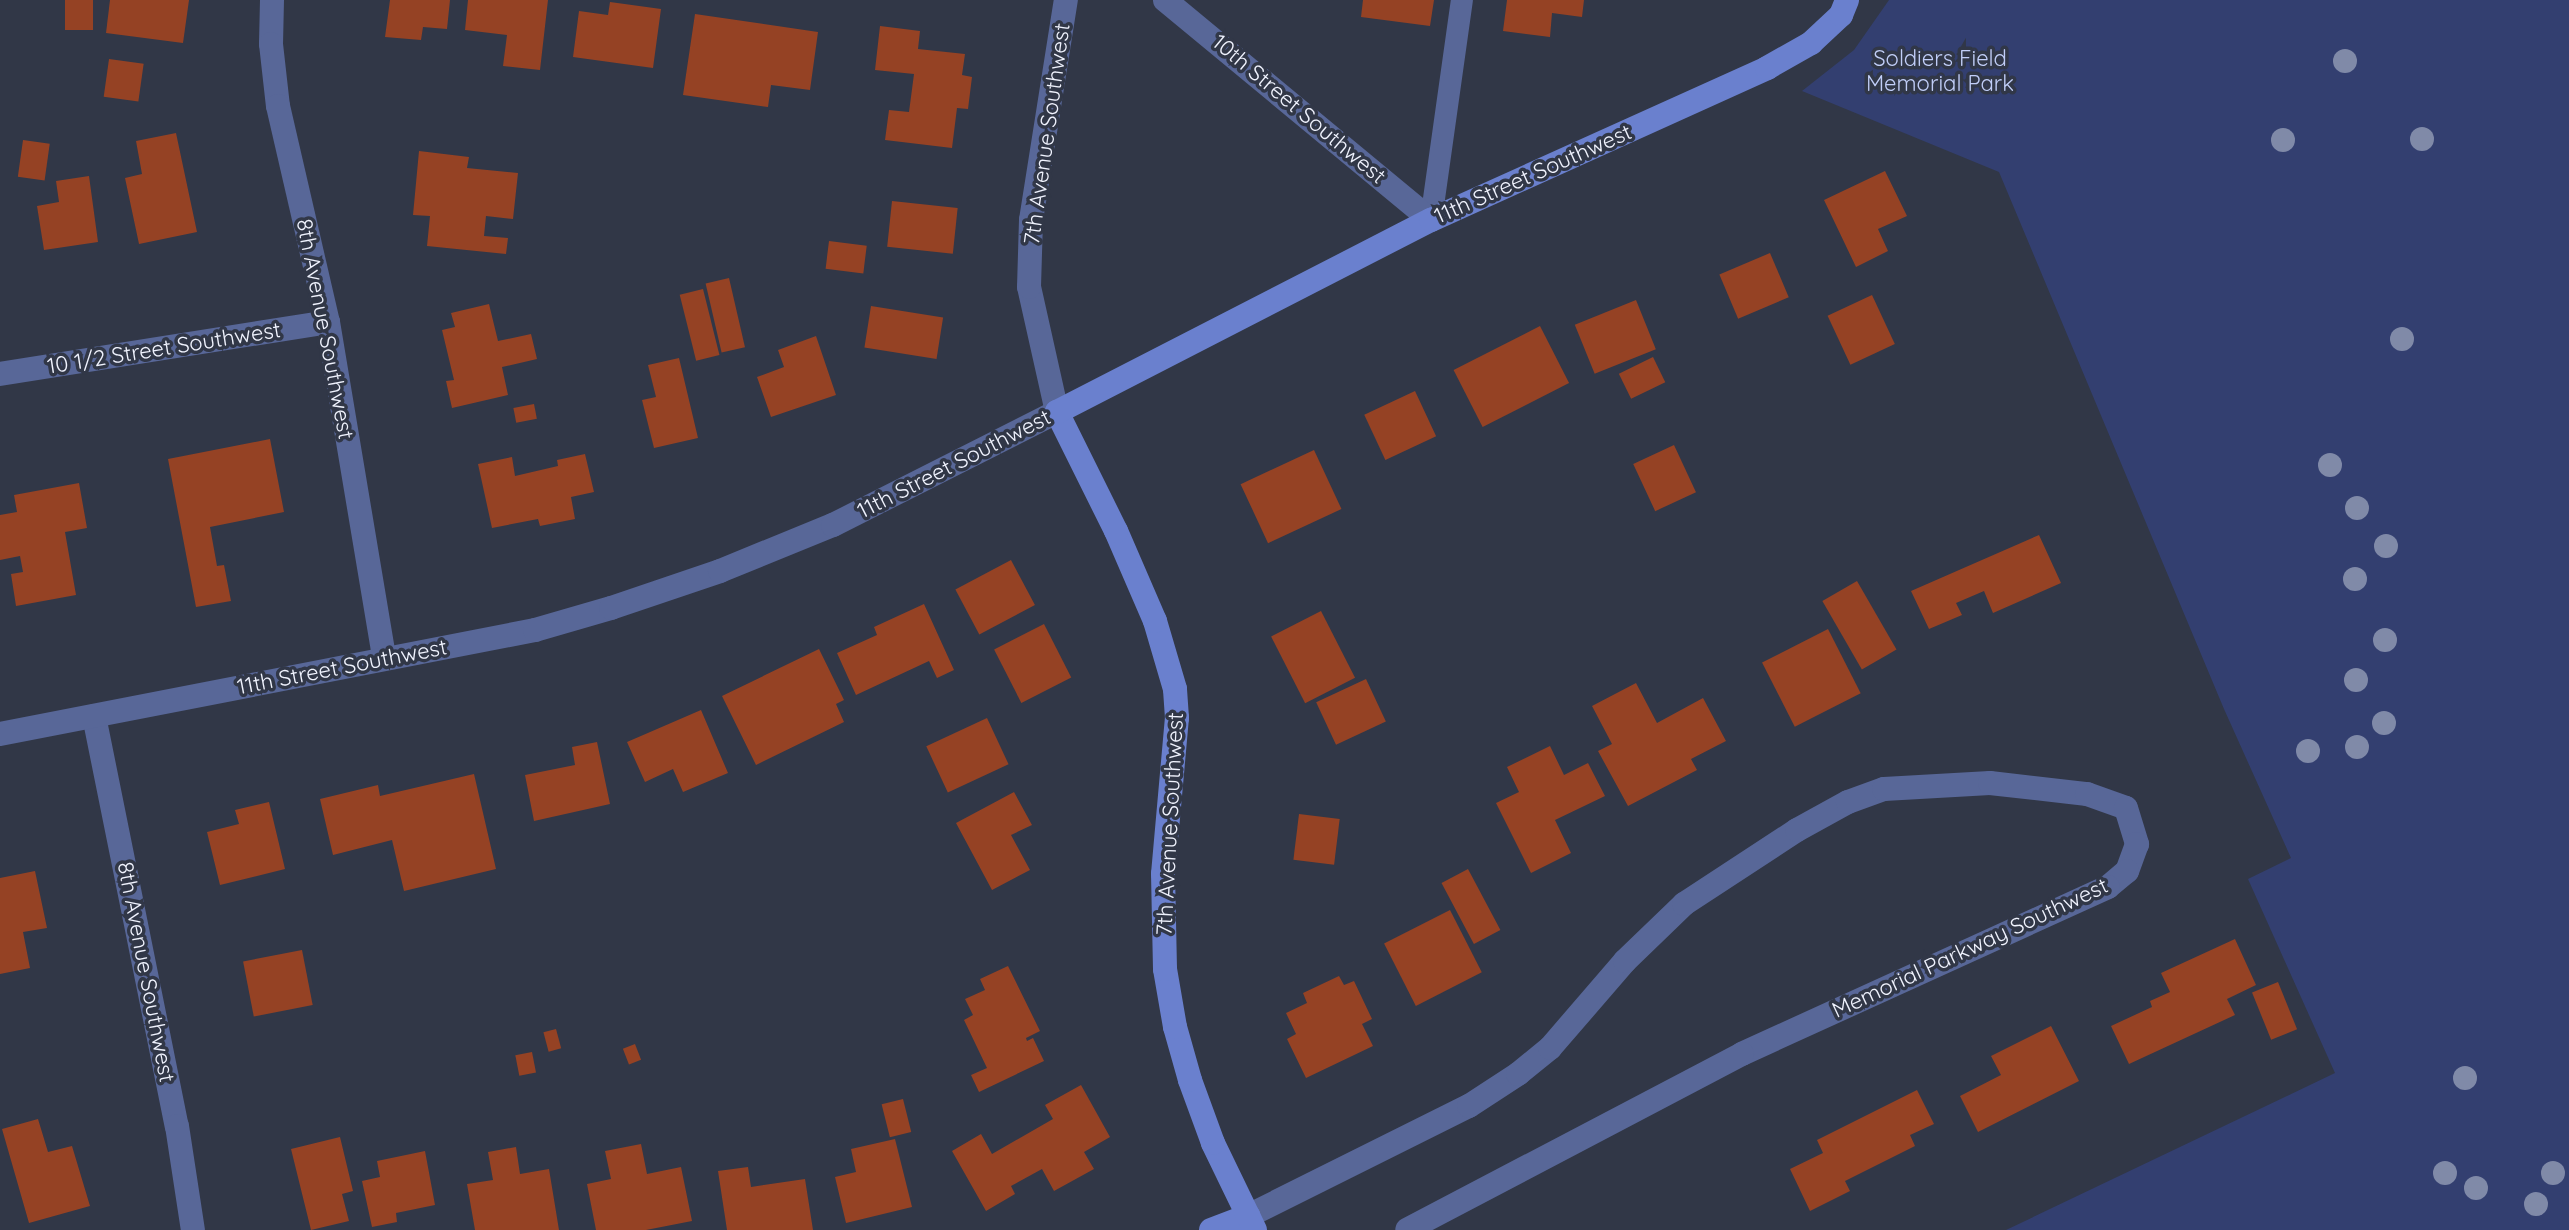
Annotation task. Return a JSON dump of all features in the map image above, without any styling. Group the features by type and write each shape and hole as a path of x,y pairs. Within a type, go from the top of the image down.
{"street":[{"name":"8th Avenue Southwest","path":"272,0 271,44 278,106 328,322 384,658"},
{"name":"7th Avenue Southwest","path":"1066,0 1031,220 1029,287 1057,412 1116,531 1155,621 1175,689 1177,718 1163,874 1165,969 1175,1027 1190,1080 1213,1143 1251,1223"},
{"name":"10th Street Southwest","path":"1165,0 1431,220"},
{"name":"11th Street Southwest","path":"0,734 535,630 720,571 833,525 1431,220 1767,68 1811,43 1844,7"},
{"name":"10 1/2 Street Southwest","path":"0,374 328,322"},
{"name":"8th Avenue Southwest","path":"94,716 177,1126 193,1230"},
{"name":"Memorial Parkway Southwest","path":"1211,1230 1251,1223 1469,1106 1518,1074 1550,1048 1625,961 1684,904 1797,830 1848,802 1884,789 1990,783 2087,794 2126,808 2137,844 2127,871 2108,887 1742,1054 1407,1230"}],"lane":[{"path":"1431,220 1462,0"}],"green space":[{"name":"Soldiers Field Memorial Park","path":"1889,0 2569,0 2569,1230 2006,1230 2335,1073 2248,879 2291,858 2224,709 1999,172 1802,91 1854,50"}],"building":[{"path":"65,0 93,0 93,30 65,30"},
{"path":"110,0 189,0 183,43 106,33"},
{"path":"390,0 450,0 447,29 423,27 421,40 385,37"},
{"path":"468,0 548,0 540,70 503,66 507,35 465,30"},
{"path":"1363,0 1434,0 1430,26 1361,17"},
{"path":"1507,0 1584,0 1582,17 1552,13 1550,37 1503,31"},
{"path":"610,2 661,9 653,68 573,57 579,11 608,15"},
{"path":"695,14 818,32 810,90 771,85 768,107 683,95"},
{"path":"880,26 920,31 918,49 965,54 962,75 972,77 968,109 957,108 952,148 885,140 889,110 909,112 914,74 875,70"},
{"path":"109,59 144,64 138,102 104,97"},
{"path":"176,133 197,232 139,244 125,178 142,174 136,141"},
{"path":"23,140 50,144 45,180 18,177"},
{"path":"419,151 469,157 467,168 518,173 513,219 486,216 484,236 508,238 506,254 427,246 430,216 413,215"},
{"path":"1885,171 1907,216 1878,229 1888,251 1856,267 1824,200"},
{"path":"89,176 98,242 44,250 37,206 59,202 56,181"},
{"path":"892,201 958,208 953,254 887,247"},
{"path":"829,241 867,246 863,273 826,269"},
{"path":"1770,253 1789,297 1738,319 1719,274"},
{"path":"729,278 745,347 722,353 706,283"},
{"path":"703,289 719,355 696,361 680,295"},
{"path":"1872,295 1895,344 1850,365 1828,316"},
{"path":"1636,300 1656,349 1595,374 1575,325"},
{"path":"489,304 498,341 531,334 537,359 502,367 508,395 452,408 446,381 454,380 442,330 455,327 451,313"},
{"path":"871,306 943,317 937,359 864,347"},
{"path":"1540,326 1569,383 1483,427 1454,370"},
{"path":"816,336 836,395 771,417 757,377 784,367 778,350"},
{"path":"1653,357 1665,382 1631,399 1619,374"},
{"path":"679,358 698,438 654,448 642,400 656,397 648,365"},
{"path":"1415,391 1436,436 1385,460 1364,415"},
{"path":"534,404 537,419 516,423 513,408"},
{"path":"270,439 284,512 210,527 217,566 224,565 231,601 196,607 168,459"},
{"path":"1674,445 1696,492 1655,511 1633,464"},
{"path":"1314,450 1341,509 1268,543 1241,484"},
{"path":"585,454 594,492 571,497 575,519 540,526 538,519 492,528 478,464 512,457 515,476 558,466 557,460"},
{"path":"79,483 87,528 65,532 76,595 16,606 11,574 23,572 20,556 0,560 0,515 17,512 14,495"},
{"path":"2039,535 2061,583 1993,613 1984,591 1956,603 1962,615 1929,629 1911,591"},
{"path":"1011,560 1035,605 979,635 955,590"},
{"path":"1857,581 1896,649 1862,669 1822,601"},
{"path":"924,604 954,670 937,678 929,661 856,695 837,653 877,635 874,627"},
{"path":"1321,611 1355,678 1305,703 1271,636"},
{"path":"1044,624 1071,677 1021,703 994,649"},
{"path":"1828,629 1861,693 1795,727 1762,663"},
{"path":"819,649 844,700 836,704 844,722 756,765 722,696"},
{"path":"1366,679 1386,722 1336,745 1316,702"},
{"path":"1636,683 1657,723 1703,698 1726,741 1691,759 1697,770 1628,806 1598,751 1612,744 1592,706"},
{"path":"701,710 728,773 683,792 673,769 645,782 627,742"},
{"path":"987,718 1009,764 948,793 926,746"},
{"path":"597,742 610,804 534,821 525,775 575,765 572,747"},
{"path":"1550,746 1564,775 1588,763 1605,796 1555,820 1571,853 1531,873 1496,803 1519,792 1507,767"},
{"path":"474,774 496,869 404,891 392,840 333,855 320,799 378,785 380,796"},
{"path":"1014,792 1032,825 1011,835 1030,870 992,890 956,823"},
{"path":"269,802 285,869 220,885 207,832 239,824 235,810"},
{"path":"1299,814 1340,819 1334,865 1293,860"},
{"path":"1468,869 1500,930 1474,944 1442,883"},
{"path":"35,871 47,928 23,932 30,968 0,974 0,878"},
{"path":"1450,910 1482,972 1416,1006 1384,944"},
{"path":"2235,939 2256,985 2227,999 2235,1015 2129,1064 2111,1026 2152,1007 2150,1001 2170,992 2161,973"},
{"path":"302,950 313,1005 254,1016 243,961"},
{"path":"1008,966 1040,1031 1026,1038 1027,1041 1033,1038 1044,1061 979,1092 971,1075 987,1068 964,1020 973,1015 965,999 985,990 980,979"},
{"path":"1339,976 1344,985 1354,981 1372,1019 1362,1024 1373,1046 1306,1078 1287,1039 1296,1034 1286,1013 1307,1003 1303,993"},
{"path":"2278,982 2297,1029 2271,1040 2252,992"},
{"path":"2051,1026 2079,1081 1978,1132 1960,1096 2001,1075 1991,1056"},
{"path":"556,1029 561,1048 549,1052 543,1032"},
{"path":"635,1044 641,1060 629,1065 623,1049"},
{"path":"532,1052 536,1073 519,1076 515,1055"},
{"path":"1081,1085 1110,1137 1084,1152 1094,1169 1054,1191 1042,1169 1011,1186 1015,1194 986,1211 952,1151 981,1134 992,1154 1053,1119 1045,1105"},
{"path":"1917,1090 1934,1124 1910,1135 1915,1146 1845,1181 1850,1191 1810,1211 1790,1169 1823,1153 1817,1140"},
{"path":"903,1099 911,1132 890,1137 882,1104"},
{"path":"38,1119 48,1152 72,1146 90,1206 29,1223 2,1129"},
{"path":"340,1137 353,1191 342,1194 349,1221 311,1230 291,1149"},
{"path":"895,1139 912,1207 846,1223 835,1177 856,1172 851,1149"},
{"path":"641,1144 647,1174 681,1167 692,1221 646,1230 596,1230 587,1184 611,1179 605,1151"},
{"path":"516,1147 520,1174 549,1169 559,1230 475,1230 467,1184 493,1180 488,1152"},
{"path":"425,1151 435,1205 396,1213 397,1222 372,1227 362,1181 380,1177 377,1161"},
{"path":"748,1167 751,1187 805,1179 813,1230 727,1230 718,1171"}]}
